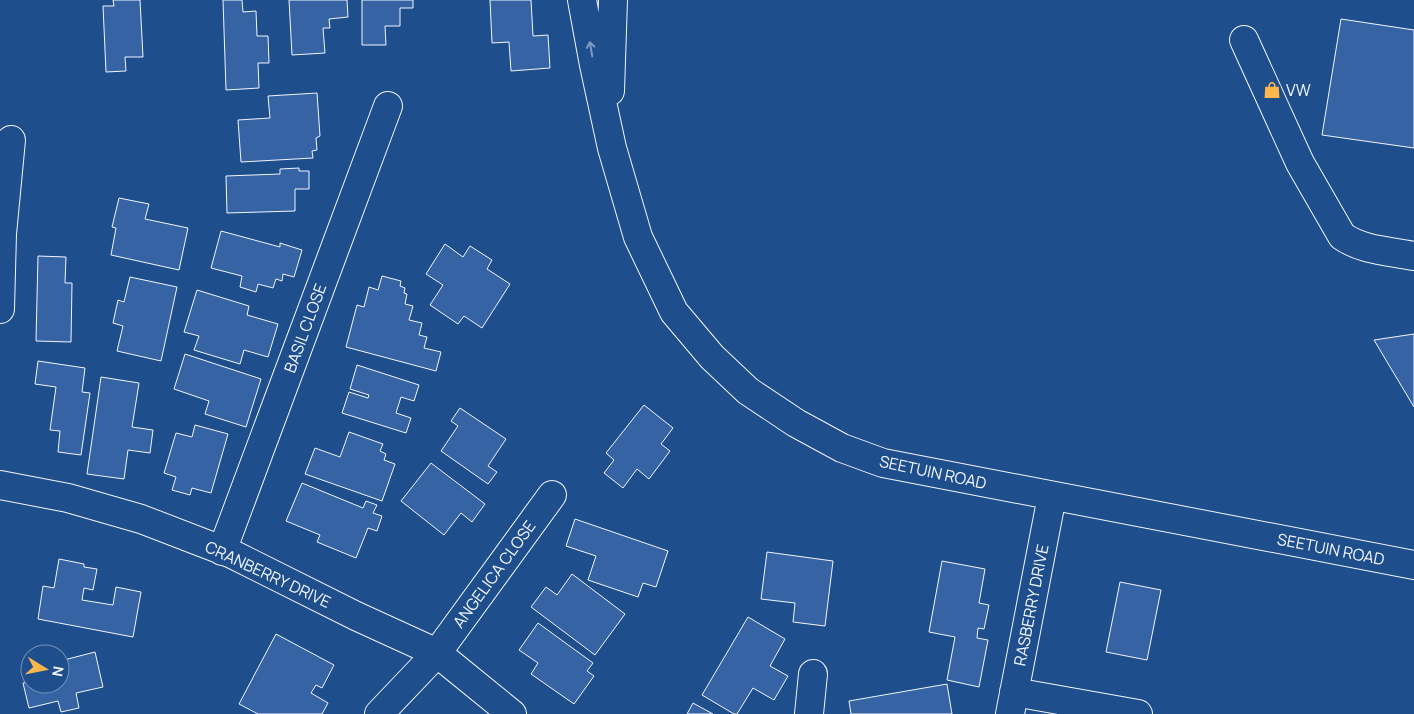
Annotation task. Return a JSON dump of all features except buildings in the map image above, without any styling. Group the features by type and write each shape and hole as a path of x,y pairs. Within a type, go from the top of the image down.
{"street":[{"path":"582,0 612,148"},
{"path":"612,148 610,94 613,0"},
{"path":"1244,40 1300,163 1342,236 1352,243 1368,248 1414,256"},
{"name":"BASIL CLOSE","path":"222,551 388,106"},
{"path":"0,309 2,234 11,140"},
{"name":"SEETUIN ROAD","path":"612,148 638,236 674,312 712,357 748,391 796,423 842,448 883,463 1414,565"},
{"name":"CRANBERRY DRIVE","path":"0,485 68,498 141,519 222,551 437,654 512,714"},
{"name":"ANGELICA CLOSE","path":"379,714 437,654 552,495"},
{"name":"RASBERRY DRIVE","path":"1012,703 1052,496"},
{"path":"809,714 813,674"},
{"path":"1012,703 1138,714"}],"place":[{"name":"VW","path":"1272,90"}]}
